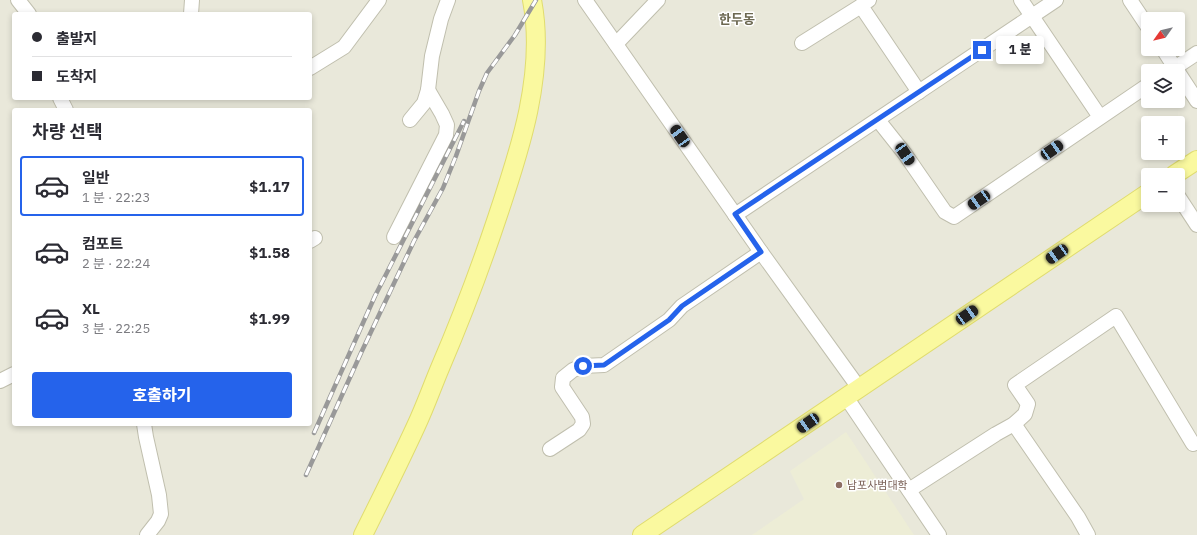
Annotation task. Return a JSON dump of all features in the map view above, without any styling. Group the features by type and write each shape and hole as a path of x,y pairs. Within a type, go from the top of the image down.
{"main road":[{"path":"363,535 416,425 460,321 484,258 509,183 524,130 535,70 536,42 534,2"},
{"path":"1185,168 1197,160"},
{"path":"642,535 1141,198"}],"street":[{"path":"18,0 27,12"},
{"path":"191,12 192,0"},
{"path":"312,67 344,47 379,0"},
{"path":"410,120 424,103 428,90 432,56 441,19 448,0"},
{"path":"585,0 761,252 852,392 909,490 939,535"},
{"path":"616,44 658,0"},
{"path":"1021,0 1100,117"},
{"path":"735,214 1056,0"},
{"path":"1130,0 1141,16"},
{"path":"802,43 865,3 920,92"},
{"path":"1183,64 1197,53"},
{"path":"1185,84 1197,101"},
{"path":"394,237 446,135 447,125 428,90"},
{"path":"878,120 905,154 945,212 954,217 1141,90"},
{"path":"1185,206 1197,224"},
{"path":"550,449 579,430 583,424 582,417 562,387 564,378 574,370 583,366 604,365 669,320 682,306 761,252"},
{"path":"909,490 1014,424 1025,414 1028,404 1015,385 1116,316 1193,444"},
{"path":"0,381 12,375"},
{"path":"1014,424 1078,517 1084,534"},
{"path":"144,426 159,495 160,514 158,521 147,535"}],"shaded area":[{"path":"0,0 1197,0 1197,535 0,535"},
{"name":"남포사범대학","path":"846,432 914,535 752,535 804,499 790,471"}],"railway":[{"path":"306,475 414,241 443,188 487,73 515,35 536,0"},
{"path":"314,433 375,296 464,121"}],"place":[{"name":"남포사범대학","path":"839,485"}],"district":[{"name":"한두동","path":"737,19"}],"route":[{"path":"583,366 604,365 669,320 682,306 761,252 735,214 982,50"}]}
